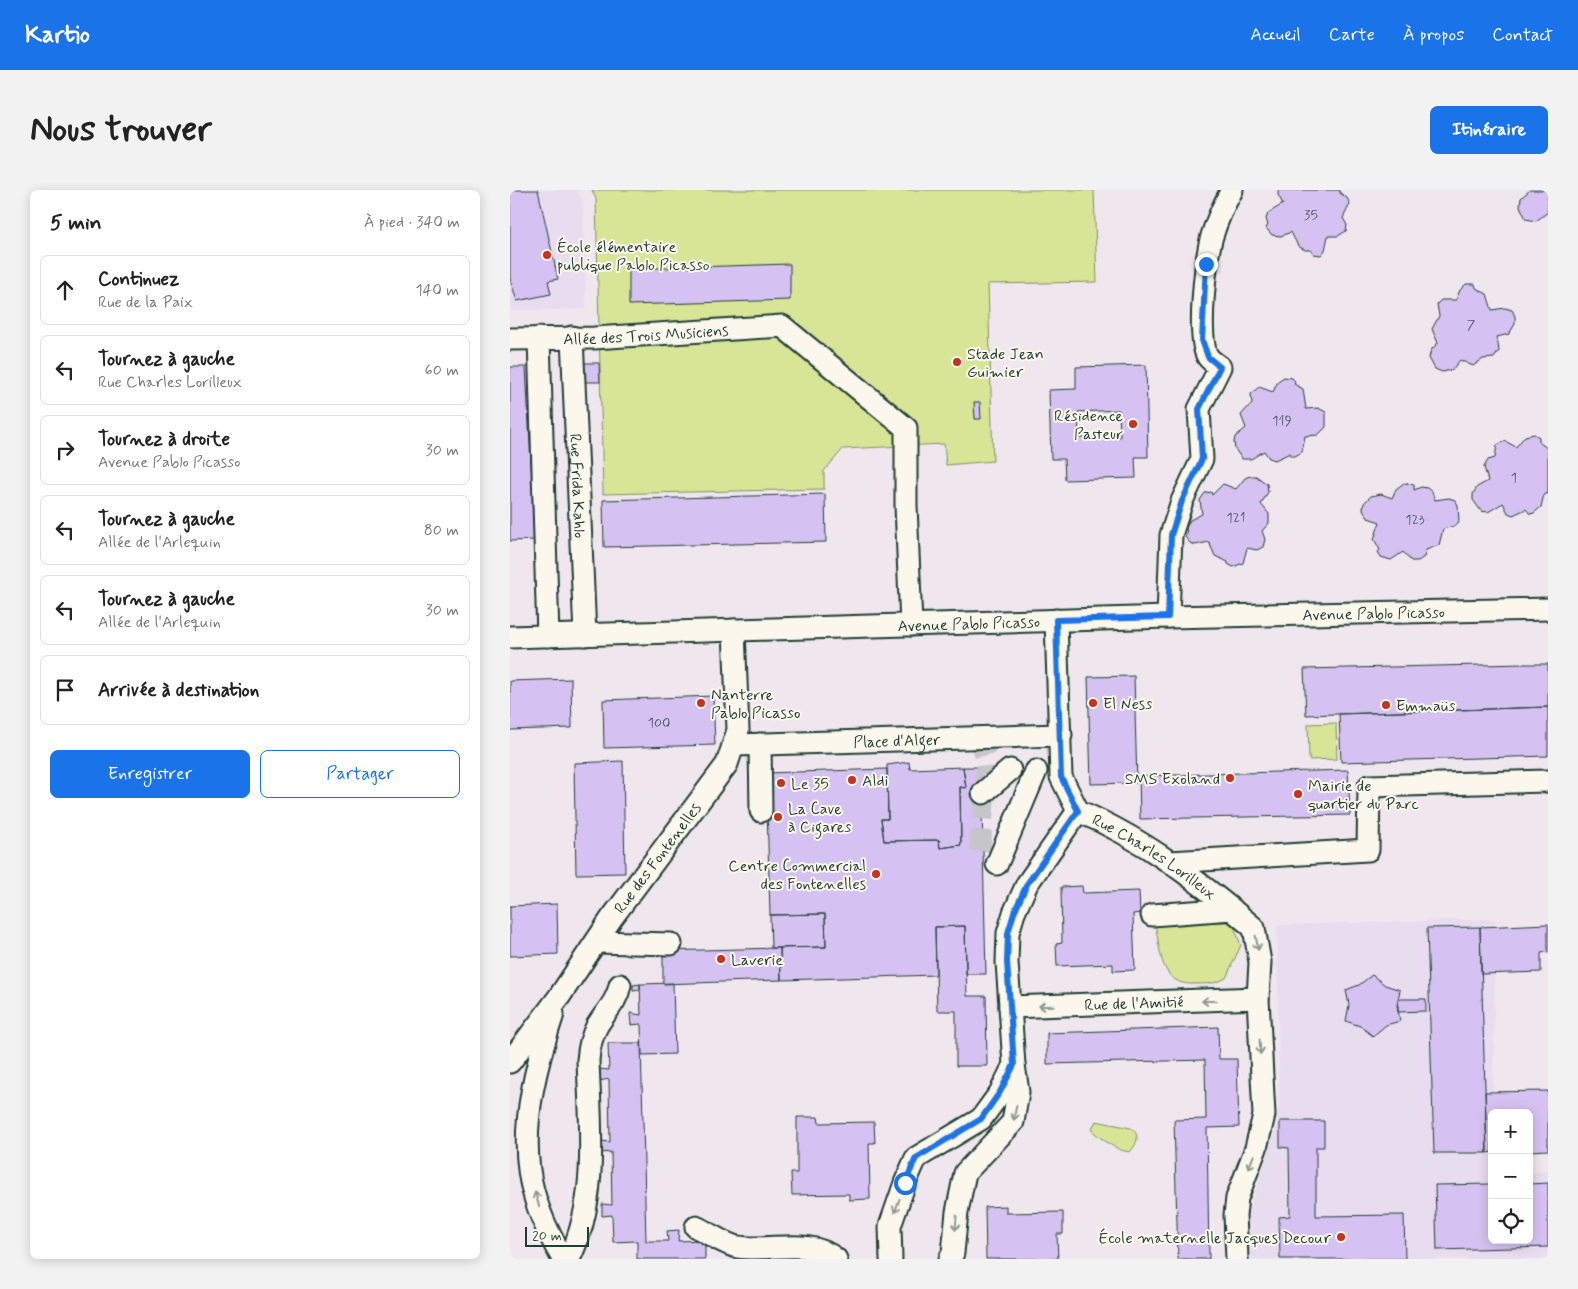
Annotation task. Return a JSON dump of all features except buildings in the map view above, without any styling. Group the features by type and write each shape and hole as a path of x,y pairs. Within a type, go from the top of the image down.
{"street":[{"path":"1168,617 1171,535 1182,501 1202,459 1199,409 1220,367 1208,357 1202,340 1206,264 1212,236 1232,190"},
{"name":"Allée des Trois Musiciens","path":"510,339 594,338 782,326 906,428 906,505 911,624"},
{"name":"Rue Frida Kahlo","path":"572,337 585,635"},
{"path":"539,338 548,636"},
{"name":"Avenue Pablo Picasso","path":"510,637 1056,620 1548,609"},
{"name":"Rue Charles Lorilleux","path":"1056,620 1061,777 1078,811 1112,825 1170,862 1254,928 1260,962 1258,998 1264,1115 1256,1148 1237,1198 1235,1215 1237,1259"},
{"name":"Rue des Fontenelles","path":"510,1062 727,764 738,730 739,710 734,630"},
{"name":"Place d'Alger","path":"735,744 1060,735"},
{"path":"760,744 760,811"},
{"path":"983,793 1010,770"},
{"path":"997,864 1036,771"},
{"path":"1170,862 1368,850 1369,786 1548,781"},
{"path":"950,1259 953,1253 957,1212 965,1172 1013,1122 1018,1092 1010,1007 1008,933 1014,913 1027,884 1078,811"},
{"path":"1152,915 1232,909"},
{"path":"596,942 672,944"},
{"path":"570,1259 580,1237 589,1179 588,1060 590,1042 597,1025 618,998 620,985"},
{"path":"559,997 540,1054 528,1129 529,1169 544,1223 564,1259"},
{"name":"Rue de l'Amitié","path":"1010,1007 1258,998"},
{"path":"891,1259 890,1226 916,1158 981,1119 1000,1092 1014,1065"},
{"path":"510,1157 529,1169"},
{"path":"696,1227 736,1247 811,1248 828,1251 836,1259"}],"shaded area":[{"name":"École élémentaire publique Pablo Picasso","path":"510,190 577,190 583,201 586,309 510,311"},
{"path":"1495,919 1493,1109 1488,1109 1488,1244 1533,1244 1533,1172 1548,1171 1548,1259 1248,1259 1246,1221 1276,1128 1279,1109 1277,925"}],"green space":[{"path":"592,190 1094,190 1097,282 988,284 993,461 946,465 944,444 843,449 824,471 824,489 603,494 596,199"},
{"path":"1336,723 1337,759 1309,760 1308,724"},
{"path":"1232,922 1241,945 1226,978 1211,983 1183,983 1174,979 1168,973 1161,955 1155,924"},
{"path":"1096,1121 1131,1128 1137,1137 1135,1146 1130,1152 1114,1147 1104,1141 1091,1130"}],"tunnel":[{"path":"980,851 987,765 981,737"}],"place":[{"name":"École élémentaire publique Pablo Picasso","path":"547,255"},
{"name":"Stade Jean Guimier","path":"957,362"},
{"name":"Résidence Pasteur","path":"1133,424"},
{"name":"Nanterre Pablo Picasso","path":"701,703"},
{"name":"El Ness","path":"1093,703"},
{"name":"Emmaüs","path":"1386,705"},
{"name":"SMS Exoland","path":"1230,778"},
{"name":"Aldi","path":"852,780"},
{"name":"Le 35","path":"781,783"},
{"name":"Mairie de quartier du Parc","path":"1298,794"},
{"name":"La Cave à Cigares","path":"778,817"},
{"name":"Centre Commercial des Fontenelles","path":"876,874"},
{"name":"Laverie","path":"721,959"},
{"name":"École maternelle Jacques Decour","path":"1341,1237"}],"route":[{"path":"905,1183 916,1158 944,1143 981,1119 1000,1092 1014,1065 1007,962 1008,933 1019,900 1027,884 1078,811 1061,777 1056,620 1168,617 1168,559 1171,535 1182,501 1196,476 1202,459 1199,409 1220,367 1208,357 1202,340 1206,264"}]}
